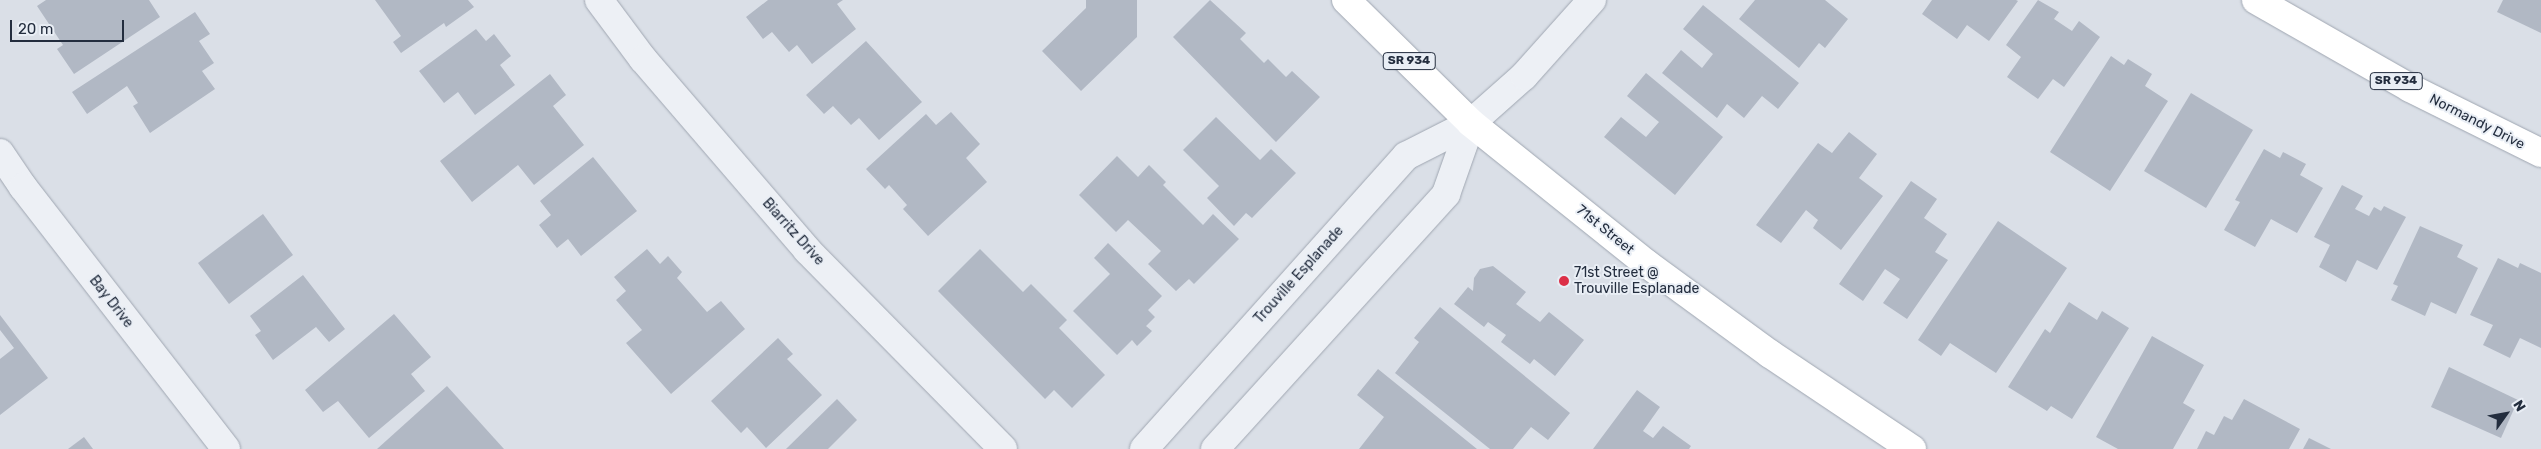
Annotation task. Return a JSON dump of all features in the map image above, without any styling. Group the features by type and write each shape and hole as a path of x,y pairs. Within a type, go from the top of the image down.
{"main road":[{"name":"71st Street","path":"1346,0 1471,123 1647,264 1770,354 1912,449"},
{"name":"Normandy Drive","path":"2256,0 2410,88 2541,153"}],"street":[{"name":"Biarritz Drive","path":"599,0 643,59 806,250 1003,449"},
{"name":"Trouville Esplanade","path":"1144,449 1406,156 1471,123 1524,76 1592,0"},
{"name":"Trouville Esplanade","path":"1215,449 1446,194 1471,123"},
{"name":"Bay Drive","path":"0,153 22,187 226,449"}],"building":[{"path":"46,0 149,0 160,17 74,74 57,49 63,45 37,6"},
{"path":"375,0 468,0 474,7 446,27 444,23 401,53 393,42 401,36"},
{"path":"768,0 843,0 837,4 856,29 812,64 797,45 789,52 772,32 763,39 746,17"},
{"path":"1086,0 1137,0 1137,37 1081,91 1042,51 1086,8"},
{"path":"1210,0 1246,33 1240,39 1264,63 1268,59 1286,77 1292,71 1320,97 1276,142 1173,37"},
{"path":"1755,0 1825,0 1848,19 1825,48 1819,43 1799,68 1739,19"},
{"path":"1932,0 2018,1 1989,41 1967,25 1957,39 1922,14"},
{"path":"2038,0 2059,12 2054,19 2072,31 2079,21 2100,37 2064,87 2053,79 2038,99 2007,77 2021,57 2006,45"},
{"path":"2503,0 2541,0 2541,33 2497,12"},
{"path":"1703,5 1799,83 1778,109 1762,96 1744,118 1727,104 1717,118 1662,73 1681,50 1702,68 1713,54 1683,29"},
{"path":"195,12 210,34 199,41 214,63 202,71 215,89 150,133 133,106 138,103 127,86 87,114 72,92"},
{"path":"476,29 486,41 494,34 511,56 500,65 515,85 475,115 458,92 444,103 419,71"},
{"path":"866,41 922,102 879,140 859,118 851,125 833,106 824,114 806,95"},
{"path":"2111,56 2124,65 2128,59 2152,74 2145,86 2168,101 2110,191 2050,152"},
{"path":"1646,73 1723,137 1675,195 1604,137 1621,117 1646,137 1659,122 1627,96"},
{"path":"550,74 566,95 553,106 584,145 534,185 518,165 472,202 440,161"},
{"path":"2191,93 2253,130 2206,208 2144,171"},
{"path":"951,112 980,144 966,158 987,182 928,236 903,209 907,205 889,185 885,189 866,169 926,114 936,125"},
{"path":"1216,117 1260,160 1271,149 1296,173 1252,218 1246,213 1234,226 1207,198 1219,186 1183,150"},
{"path":"1849,132 1877,154 1859,178 1883,196 1841,250 1813,228 1818,220 1806,210 1781,243 1756,225 1818,143 1832,153"},
{"path":"2264,149 2280,158 2283,152 2306,164 2300,175 2323,188 2297,233 2271,219 2255,247 2224,230 2240,202 2235,200"},
{"path":"1117,156 1138,177 1149,165 1166,182 1163,185 1203,225 1213,214 1239,239 1194,284 1189,279 1176,291 1148,264 1161,251 1128,220 1116,232 1079,195"},
{"path":"593,157 637,211 581,256 568,239 557,248 539,225 551,215 540,201"},
{"path":"1911,181 1937,199 1924,218 1947,234 1935,252 1948,260 1907,319 1883,303 1900,279 1885,269 1863,301 1839,284"},
{"path":"2342,185 2363,196 2355,209 2369,216 2374,207 2381,211 2384,206 2406,217 2377,270 2357,260 2346,282 2319,267 2330,245 2314,237"},
{"path":"263,214 293,255 229,304 198,263"},
{"path":"1998,221 2067,268 1996,373 1950,343 1941,356 1918,340"},
{"path":"2420,226 2463,245 2457,257 2478,268 2456,314 2431,302 2425,316 2391,300 2398,286 2393,284"},
{"path":"1108,243 1162,296 1148,310 1155,317 1146,326 1152,331 1137,346 1132,340 1117,355 1073,311 1110,274 1094,258"},
{"path":"647,249 660,264 668,256 682,272 677,278 707,312 721,301 745,329 671,394 626,343 642,330 616,300 626,291 614,277"},
{"path":"980,249 1023,292 1031,284 1067,320 1059,328 1105,375 1072,408 1054,390 1045,399 938,291"},
{"path":"2498,258 2518,268 2520,263 2541,273 2541,348 2520,338 2510,358 2483,345 2493,325 2470,315"},
{"path":"1493,266 1526,292 1516,304 1540,322 1549,312 1584,340 1555,376 1534,359 1530,364 1501,342 1506,335 1488,322 1484,327 1454,304 1468,287 1473,291 1474,278 1480,269"},
{"path":"303,275 345,329 329,342 316,327 273,360 255,335 261,331 250,316"},
{"path":"2069,302 2097,320 2102,311 2129,328 2072,419 2051,406 2047,411 2008,387 2045,329 2050,333"},
{"path":"1440,307 1570,413 1548,440 1531,427 1513,449 1490,449 1395,373 1419,342 1414,338"},
{"path":"394,314 431,357 411,374 425,391 369,438 338,401 323,412 305,390"},
{"path":"0,315 48,378 0,415 0,359 14,348 0,330"},
{"path":"2152,336 2204,365 2183,403 2195,410 2173,449 2118,449 2096,437"},
{"path":"778,338 793,354 787,359 822,395 766,448 747,427 741,433 711,401"},
{"path":"2449,367 2518,400 2501,438 2431,407"},
{"path":"1378,369 1477,449 1359,449 1384,417 1357,395"},
{"path":"447,386 504,449 377,449"},
{"path":"1637,390 1660,407 1643,431 1653,438 1663,426 1691,446 1689,449 1593,449"},
{"path":"837,399 857,420 828,449 786,449"},
{"path":"2244,399 2300,429 2289,449 2197,449 2206,431 2214,435 2224,416 2232,420"},
{"path":"84,437 93,449 68,449"},
{"path":"2309,438 2331,449 2303,449"}],"place":[{"name":"71st Street @ Trouville Esplanade","path":"1564,281"}]}
